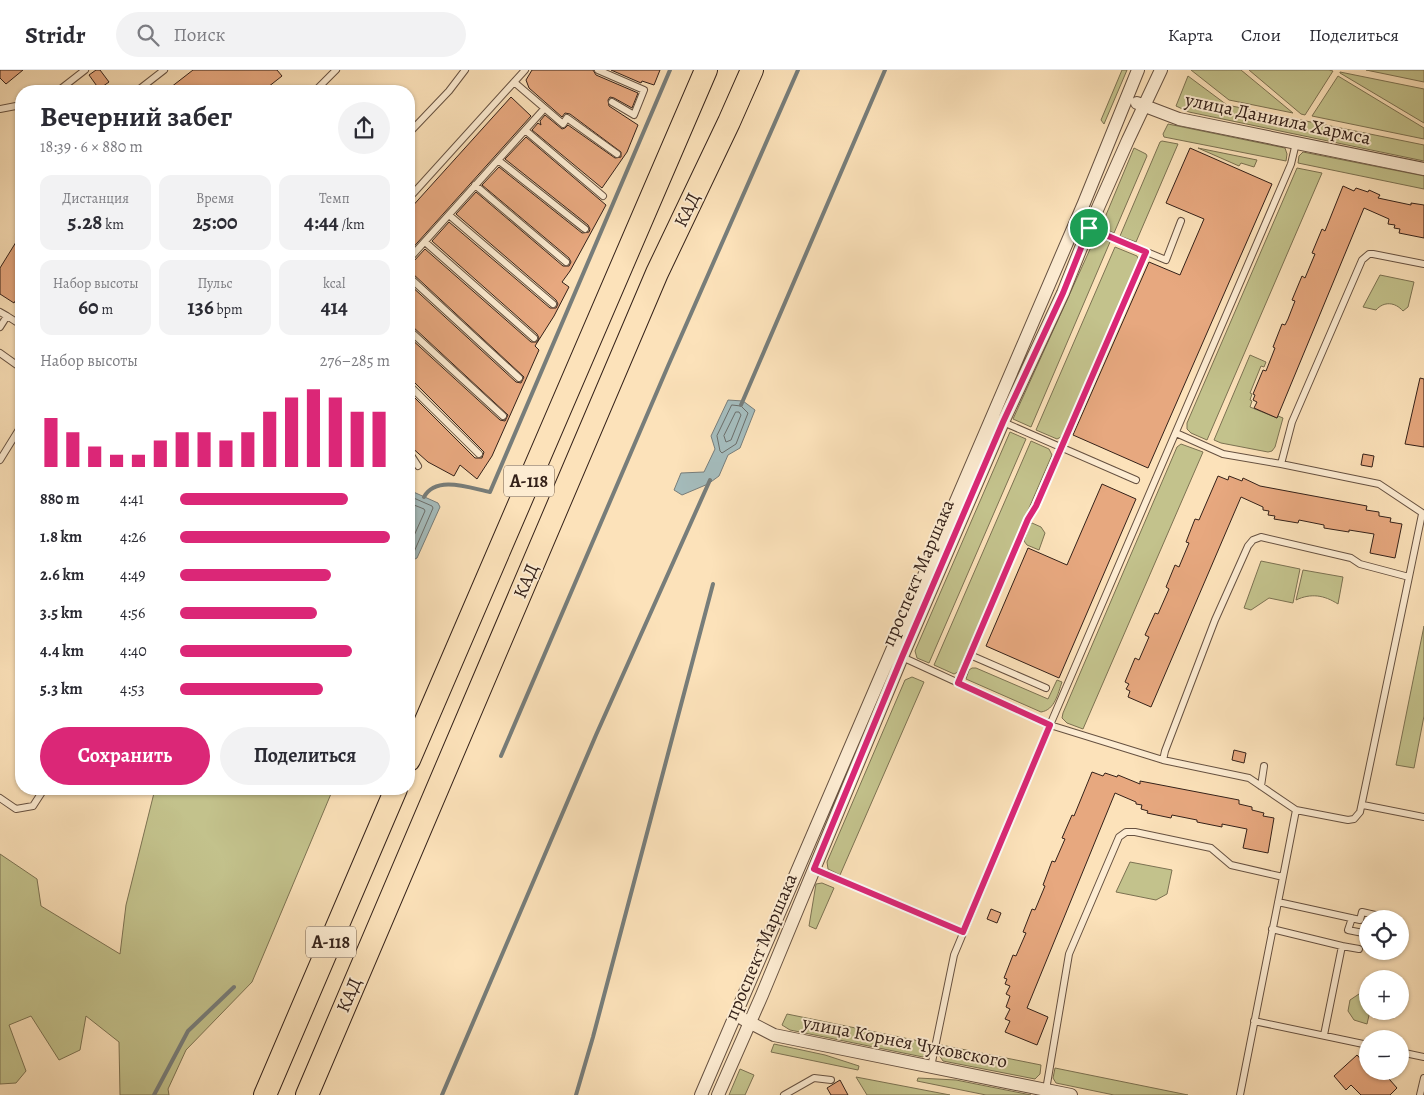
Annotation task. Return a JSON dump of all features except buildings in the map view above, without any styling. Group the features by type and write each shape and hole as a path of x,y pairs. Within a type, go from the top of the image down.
{"highway":[{"name":"КАД","path":"415,746 706,70"},
{"name":"КАД","path":"307,1095 657,273 752,70"},
{"name":"КАД","path":"265,1095 393,795"}],"street":[{"name":"проспект Маршака","path":"701,1095 1084,203 1138,70"},
{"name":"проспект Маршака","path":"718,1095 751,1022 902,657 1003,422 1063,293 1089,228 1161,70"},
{"name":"улица Даниила Хармса","path":"1127,100 1179,119 1424,169"},
{"name":"улица Корнея Чуковского","path":"736,1016 774,1035 1071,1095"}],"lane":[{"path":"66,85 85,70"},
{"path":"145,85 164,70"},
{"path":"320,85 336,70"},
{"path":"415,127 449,91 465,70"},
{"path":"415,191 525,70"},
{"path":"598,70 644,90 634,115 612,102"},
{"path":"514,82 562,124 567,118 617,154"},
{"path":"0,109 15,106"},
{"path":"415,253 544,109"},
{"path":"525,130 603,196"},
{"path":"931,1066 950,971 963,932 1291,164 1296,143"},
{"path":"498,160 585,230"},
{"path":"476,186 566,262"},
{"path":"449,215 553,304"},
{"path":"1089,228 1166,260 1181,221"},
{"path":"425,242 534,338"},
{"path":"958,683 1146,252"},
{"path":"1281,464 1292,422 1362,260 1369,254 1373,254 1424,264"},
{"path":"415,283 519,378"},
{"path":"0,312 15,321"},
{"path":"0,327 7,316"},
{"path":"415,335 503,416"},
{"path":"0,353 15,364"},
{"path":"415,391 479,454"},
{"path":"1003,422 1136,480"},
{"path":"902,657 1050,725 1163,760 1249,778 1296,810 1348,820 1354,819 1363,805 1423,514 1379,484 1223,454 1176,433"},
{"path":"0,460 15,436"},
{"path":"415,461 418,466"},
{"path":"1163,760 1215,620 1248,546 1253,540 1261,537 1351,558 1360,564 1409,577"},
{"path":"970,655 1046,688"},
{"path":"1261,786 1264,766"},
{"path":"0,798 16,809 32,806 40,795"},
{"path":"1363,805 1424,817"},
{"path":"1240,1095 1296,810"},
{"path":"1046,1090 1069,954 1118,837 1126,832 1135,832 1211,848 1231,865 1283,877"},
{"path":"814,869 963,932"},
{"path":"1278,902 1359,920"},
{"path":"1352,918 1348,930 1359,932"},
{"path":"1272,930 1359,949"},
{"path":"1324,1035 1342,946"},
{"path":"1254,1020 1359,1043"},
{"path":"1409,1054 1424,1057"},
{"path":"784,1095 814,1078 831,1080"},
{"path":"1420,1095 1424,1078"}],"shaded area":[{"path":"1122,70 1127,70 1104,124 1101,120"},
{"path":"1191,70 1241,70 1293,113 1229,100"},
{"path":"1249,70 1333,71 1305,115 1301,114"},
{"path":"1366,70 1424,70 1424,82"},
{"path":"1340,73 1424,89 1424,123"},
{"path":"1188,76 1227,105 1424,145 1424,161 1189,112 1176,106"},
{"path":"1338,76 1424,128 1424,139 1312,116"},
{"path":"1168,124 1285,148 1287,154 1286,161 1164,137 1163,134"},
{"path":"1162,141 1178,144 1136,242 1120,236"},
{"path":"1134,148 1147,156 1114,233 1101,227"},
{"path":"1198,148 1257,160 1254,167 1241,163 1239,166"},
{"path":"1303,152 1424,176 1424,189 1298,163 1299,156"},
{"path":"1297,168 1322,173 1207,440 1191,433 1187,429 1187,423"},
{"path":"1096,236 1110,242 1031,427 1013,419"},
{"path":"1115,247 1137,256 1139,260 1063,436 1057,439 1036,430"},
{"path":"1380,275 1414,282 1408,307 1403,311 1393,304 1382,305 1376,310 1363,307"},
{"path":"1250,355 1266,362 1264,367 1261,366 1250,393 1252,394 1250,400 1252,401 1250,407 1277,418 1278,416 1283,418 1275,447 1272,451 1268,452 1214,440"},
{"path":"1010,432 1026,439 929,663 917,658 915,651"},
{"path":"1031,441 1049,449 1052,455 958,672 954,674 934,665"},
{"path":"1181,444 1203,452 1083,729 1067,723 1062,718 1063,713 1177,447"},
{"path":"1032,523 1041,527 1045,533 1039,550 1027,545 1024,541 1029,526"},
{"path":"1261,561 1300,569 1293,603 1269,598 1251,610 1244,608"},
{"path":"1303,570 1343,577 1338,604 1317,596 1307,596 1296,600"},
{"path":"1424,626 1424,716 1414,768 1396,765"},
{"path":"976,668 1048,699 1057,680 1062,682 1053,705 1046,711 1041,712 966,679 969,670"},
{"path":"912,677 924,682 840,875 828,869 827,862 905,680"},
{"path":"154,795 330,795 252,982 186,1050 168,1089 169,1095 120,1095 119,1042 86,1016 80,1050 59,1060 31,1016 9,1025 26,1071 16,1083 0,1084 0,854 37,879 41,906 120,954 126,905"},
{"path":"1130,862 1172,870 1167,894 1156,900 1116,892"},
{"path":"822,883 834,888 816,929 809,926 816,884"},
{"path":"1359,994 1359,1020 1368,1020 1367,1024 1354,1020 1348,1011 1350,1000"},
{"path":"787,1014 929,1043 928,1052 923,1057 790,1030 782,1025"},
{"path":"774,1044 825,1055 859,1066 858,1070 771,1052"},
{"path":"941,1045 1041,1065 1040,1074 1035,1079 943,1061 939,1055"},
{"path":"1055,1068 1188,1095 1114,1095 1056,1083 1053,1078"},
{"path":"740,1069 754,1075 745,1095 729,1095"},
{"path":"856,1077 950,1095 867,1095"},
{"path":"918,1078 956,1080 1031,1095 986,1095 917,1081"}],"water":[{"path":"728,400 743,401 755,410 740,448 728,455 719,476 708,484 682,495 674,490 681,473 704,472 715,449 711,436"},
{"path":"415,493 438,503 440,507 415,559"}],"waterway":[{"path":"424,497 429,490 445,485 463,486 490,492 670,70"},
{"path":"501,756 668,366 798,70"},
{"path":"741,405 885,70"},
{"path":"442,1095 596,735 710,480"},
{"path":"576,1095 713,584"},
{"path":"154,1095 188,1031 234,987"}],"route":[{"path":"1089,228 1146,252 958,683 1050,725 963,932 814,869 902,657 1003,422 1063,293 1089,228"}]}
